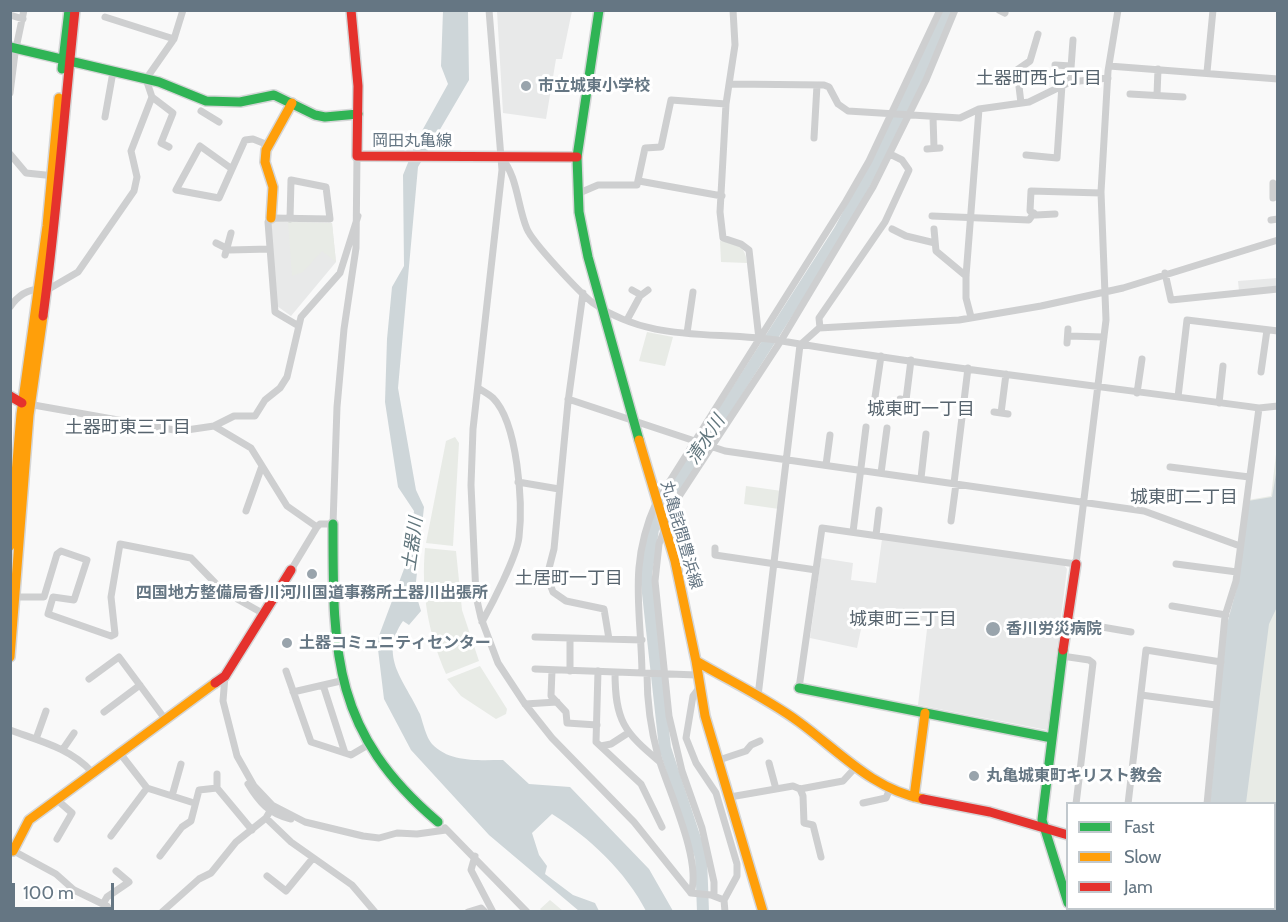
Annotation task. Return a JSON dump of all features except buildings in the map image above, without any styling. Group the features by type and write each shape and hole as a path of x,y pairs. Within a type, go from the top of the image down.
{"street":[{"path":"10,546 43,289 47,226 66,62 69,10"},
{"path":"66,62 75,10"},
{"path":"146,79 174,39 183,10"},
{"name":"岡田丸亀線","path":"351,10 360,156 577,157"},
{"path":"489,10 496,157 502,170 478,388 471,485 476,596 482,622 498,663 525,704 552,738 634,822 693,894 713,896 724,900"},
{"name":"丸亀詫間豊浜線","path":"599,10 577,157 580,227 656,504 665,526 693,634 699,688 764,912"},
{"path":"733,10 735,45 731,84 726,104 720,212 723,238 741,244 748,250 759,339"},
{"path":"693,894 692,862 660,762 644,673 636,592 642,539 656,504 844,205 891,115 940,10"},
{"path":"713,896 714,882 702,828 674,746 663,674 656,559 665,526 674,504 780,341 860,212 909,116 955,10"},
{"path":"1066,896 1045,828 1043,812 1106,320 1101,193 1109,66 1118,10"},
{"path":"1208,72 1212,10"},
{"path":"10,15 24,15 13,48 10,93"},
{"path":"105,17 174,39"},
{"path":"1021,103 1017,70 1030,61 1038,34"},
{"path":"1070,82 1073,40"},
{"path":"13,48 146,79 170,86 185,95 207,100 251,102 274,95 306,111 325,117 358,114"},
{"path":"1055,65 1071,66"},
{"path":"1109,66 1278,79"},
{"path":"1157,95 1158,69"},
{"path":"105,117 113,72"},
{"path":"731,84 817,85 829,87 838,104 848,111 960,118 979,109 1021,103 1070,82 1108,78"},
{"path":"146,79 152,97 173,113 161,143 169,147"},
{"path":"813,138 818,122 817,85"},
{"path":"1026,155 1057,158 1062,85"},
{"path":"1130,94 1183,97"},
{"path":"10,307 17,297 43,289 78,272 130,199 137,177 131,151 152,97"},
{"path":"207,100 200,113 219,122"},
{"path":"577,194 598,185 637,185 645,148 660,147 672,100 726,104"},
{"path":"292,103 268,145 265,162 273,187 272,218 267,231 275,312 297,325"},
{"path":"971,317 966,298 966,276 979,109"},
{"path":"933,117 933,148"},
{"path":"232,169 200,146 176,190 219,198 232,169 245,140 253,139 268,145"},
{"path":"10,154 26,173 53,176"},
{"path":"820,328 819,318 885,222 909,170 902,159 890,154"},
{"path":"360,156 358,216 337,407 333,524 333,592 345,680 355,720 368,745 396,783 475,856 527,912"},
{"path":"496,157 511,169 520,209 532,238 583,293 602,308 651,330 780,341 1098,388 1259,408 1278,406"},
{"path":"272,218 290,219 330,219 326,187 291,180 290,219"},
{"path":"639,181 722,196"},
{"path":"1264,198 1275,198 1273,183"},
{"path":"1055,214 1030,211 1031,191 1101,193"},
{"path":"932,216 1029,220 1034,213"},
{"path":"10,396 27,404 180,431 214,426 234,416 255,416 265,400 280,388 290,368 297,325 307,309 340,273 358,216"},
{"path":"892,229 904,231 935,243"},
{"path":"934,229 935,254 966,276"},
{"path":"226,252 231,233"},
{"path":"758,696 800,345 820,328 959,320 1104,292 1278,240"},
{"path":"216,243 226,252 269,249"},
{"path":"1165,273 1171,300 1278,290"},
{"path":"632,290 641,295"},
{"path":"627,320 641,295 648,290"},
{"path":"687,333 693,292"},
{"path":"583,293 568,399 554,549 547,576 553,592 566,601 604,609 609,639"},
{"path":"1178,397 1187,320 1278,331"},
{"path":"1262,372 1267,330"},
{"path":"1068,336 1104,337"},
{"path":"873,411 881,356"},
{"path":"1137,393 1142,359"},
{"path":"900,399 906,400 911,360"},
{"path":"1219,402 1223,366"},
{"path":"951,521 968,368"},
{"path":"1001,413 1006,374"},
{"path":"478,388 494,399 508,427 518,467 519,539 496,597 482,622"},
{"path":"568,399 711,447 1144,511 1240,546"},
{"path":"10,657 27,404"},
{"path":"1207,802 1226,615 1237,572 1259,408"},
{"path":"214,426 251,448 287,506 316,527"},
{"path":"853,532 861,440 866,427"},
{"path":"881,473 887,428"},
{"path":"921,478 926,434"},
{"path":"826,465 830,435"},
{"path":"246,510 262,466"},
{"path":"1170,467 1249,477"},
{"path":"518,482 559,489"},
{"path":"876,535 879,510"},
{"path":"111,912 103,904 74,890 56,874 12,850 29,820 225,676 316,527 320,524 333,524"},
{"path":"1052,738 799,688 822,528 1076,564"},
{"path":"53,597 48,614 111,636 115,634 111,597 120,544 191,558 224,591 264,614"},
{"path":"715,548 715,555 816,570"},
{"path":"13,597 44,597 53,597 74,600 87,560 62,550 57,554 44,597"},
{"path":"1176,564 1237,572"},
{"path":"1172,606 1226,615"},
{"path":"1067,621 1131,632"},
{"path":"535,637 642,640"},
{"path":"570,638 570,670"},
{"path":"1128,802 1146,650 1221,662"},
{"path":"1062,656 1089,660 1093,663 1076,802"},
{"path":"89,679 119,657 165,719"},
{"path":"696,661 798,722 855,768 890,789 914,797 990,812 1065,834"},
{"path":"535,669 697,675"},
{"path":"552,670 551,696 566,712 567,723 597,725"},
{"path":"286,671 310,742 351,755 368,745"},
{"path":"598,672 596,742 641,784 662,827"},
{"path":"615,672 618,710 623,728 660,762"},
{"path":"225,676 223,701 226,716 248,784 256,797 268,815 313,858 352,885 375,912"},
{"path":"293,692 345,680"},
{"path":"323,685 345,753"},
{"path":"104,712 140,686"},
{"path":"699,688 693,696 686,738 696,763 716,793 737,864 737,876 724,900 725,912"},
{"path":"1141,695 1216,705"},
{"path":"525,704 557,702"},
{"path":"36,739 46,711"},
{"path":"914,797 925,713"},
{"path":"10,730 79,758 92,772"},
{"path":"63,750 74,733"},
{"path":"601,746 611,744 628,733"},
{"path":"719,760 747,754 751,745 760,741"},
{"path":"119,752 147,788 192,802"},
{"path":"768,763 776,789"},
{"path":"172,796 181,764"},
{"path":"730,797 793,786 800,789 843,781 855,768"},
{"path":"246,773 272,805 305,822"},
{"path":"217,774 217,788 252,830"},
{"path":"111,836 147,788"},
{"path":"160,856 182,827 191,821 199,790 217,788"},
{"path":"800,789 803,796 804,823 813,825 821,857"},
{"path":"863,803 885,798 890,789"},
{"path":"56,799 72,813 57,839"},
{"path":"727,826 735,813"},
{"path":"268,815 379,838 397,834 446,830"},
{"path":"165,911 199,879 211,873 236,842 268,815"},
{"path":"475,856 471,870 493,912"},
{"path":"267,876 286,891 313,858"},
{"path":"103,904 107,897 129,882 116,871"},
{"path":"468,912 482,908 485,912"}],"shaded area":[{"name":"市立城東小学校","path":"497,11 572,11 562,59 556,59 546,119 503,113"},
{"path":"270,221 332,223 336,262 291,316 277,306"},
{"path":"288,222 332,223 336,262 322,251 303,272 292,276"},
{"path":"720,241 739,246 747,263 721,262"},
{"path":"1277,278 1277,287 1239,291 1238,281"},
{"path":"647,332 673,337 665,366 639,361"},
{"path":"455,437 459,443 453,546 426,543 446,441"},
{"path":"1277,446 1277,855 1276,802 1210,802 1227,624 1238,584 1248,500 1271,496"},
{"path":"746,486 782,491 779,509 744,504"},
{"name":"香川労災病院","path":"882,539 1064,565 1067,569 1047,730 918,705 928,621 864,615 857,648 810,638 821,558 853,563 851,580 876,583"},
{"path":"425,548 456,551 462,610 479,661 446,674 430,628 427,612 424,580"},
{"path":"480,666 507,709 506,714 496,719 461,696 447,679"},
{"path":"1277,873 1277,911 1115,912 1115,910 1276,910"},
{"path":"550,900 563,911 542,911 540,909"},
{"path":"1115,910 1218,910 1218,912 1115,912"}],"water":[{"name":"土器川","path":"443,11 468,11 469,80 418,167 398,388 416,490 424,507 415,591 421,611 409,625 403,621 396,634 393,658 401,680 420,714 426,734 432,744 447,755 475,760 503,760 529,784 570,787 649,869 673,911 646,911 628,883 605,856 579,833 552,814 532,833 539,855 547,866 545,874 573,895 595,903 599,911 579,911 489,835 411,750 384,699 377,641 407,561 414,511 398,487 385,402 387,339 392,287 404,266 403,175 418,138 448,84 441,66"},
{"path":"1277,468 1277,607 1269,624 1246,802 1210,802 1227,624 1238,584 1248,501 1272,497"}],"waterway":[{"name":"清水川","path":"703,912 701,857 665,748 646,575 653,529 670,496 840,230 895,126 949,10"}],"traffic: fast":[{"path":"62,69 69,10"},
{"path":"599,10 577,157 579,212 588,257 639,440"},
{"path":"10,47 159,82 206,101 240,102 274,95 315,115 325,117 358,114"},
{"path":"333,524 334,613 338,652 346,688 358,722 377,756 403,789 438,822"},
{"path":"1063,650 1042,820 1066,897"},
{"path":"799,688 1052,738"}],"traffic: slow":[{"path":"10,546 21,414 47,226 59,98"},
{"path":"271,218 273,187 265,162 266,150 292,103"},
{"path":"10,657 29,415 43,316"},
{"path":"639,440 675,561 696,661 787,714 872,778 888,787 923,799"},
{"path":"696,661 705,716 763,912"},
{"path":"13,851 29,820 215,683"},
{"path":"914,797 925,713"}],"traffic: jam":[{"path":"43,316 75,10"},
{"path":"351,10 358,86 357,156 577,157"},
{"path":"10,396 22,403"},
{"path":"1063,650 1076,564"},
{"path":"215,683 225,676 291,570"},
{"path":"923,799 990,812 1066,834"}],"place":[{"name":"市立城東小学校","path":"526,86"},
{"name":"四国地方整備局香川河川国道事務所土器川出張所","path":"312,574"},
{"name":"香川労災病院","path":"993,629"},
{"name":"土器コミュニティセンター","path":"287,643"},
{"name":"丸亀城東町キリスト教会","path":"974,776"}],"district":[{"name":"土器町西七丁目","path":"1039,79"},
{"name":"城東町一丁目","path":"921,410"},
{"name":"土器町東三丁目","path":"128,428"},
{"name":"城東町二丁目","path":"1184,498"},
{"name":"土居町一丁目","path":"569,579"},
{"name":"城東町三丁目","path":"903,620"}]}
